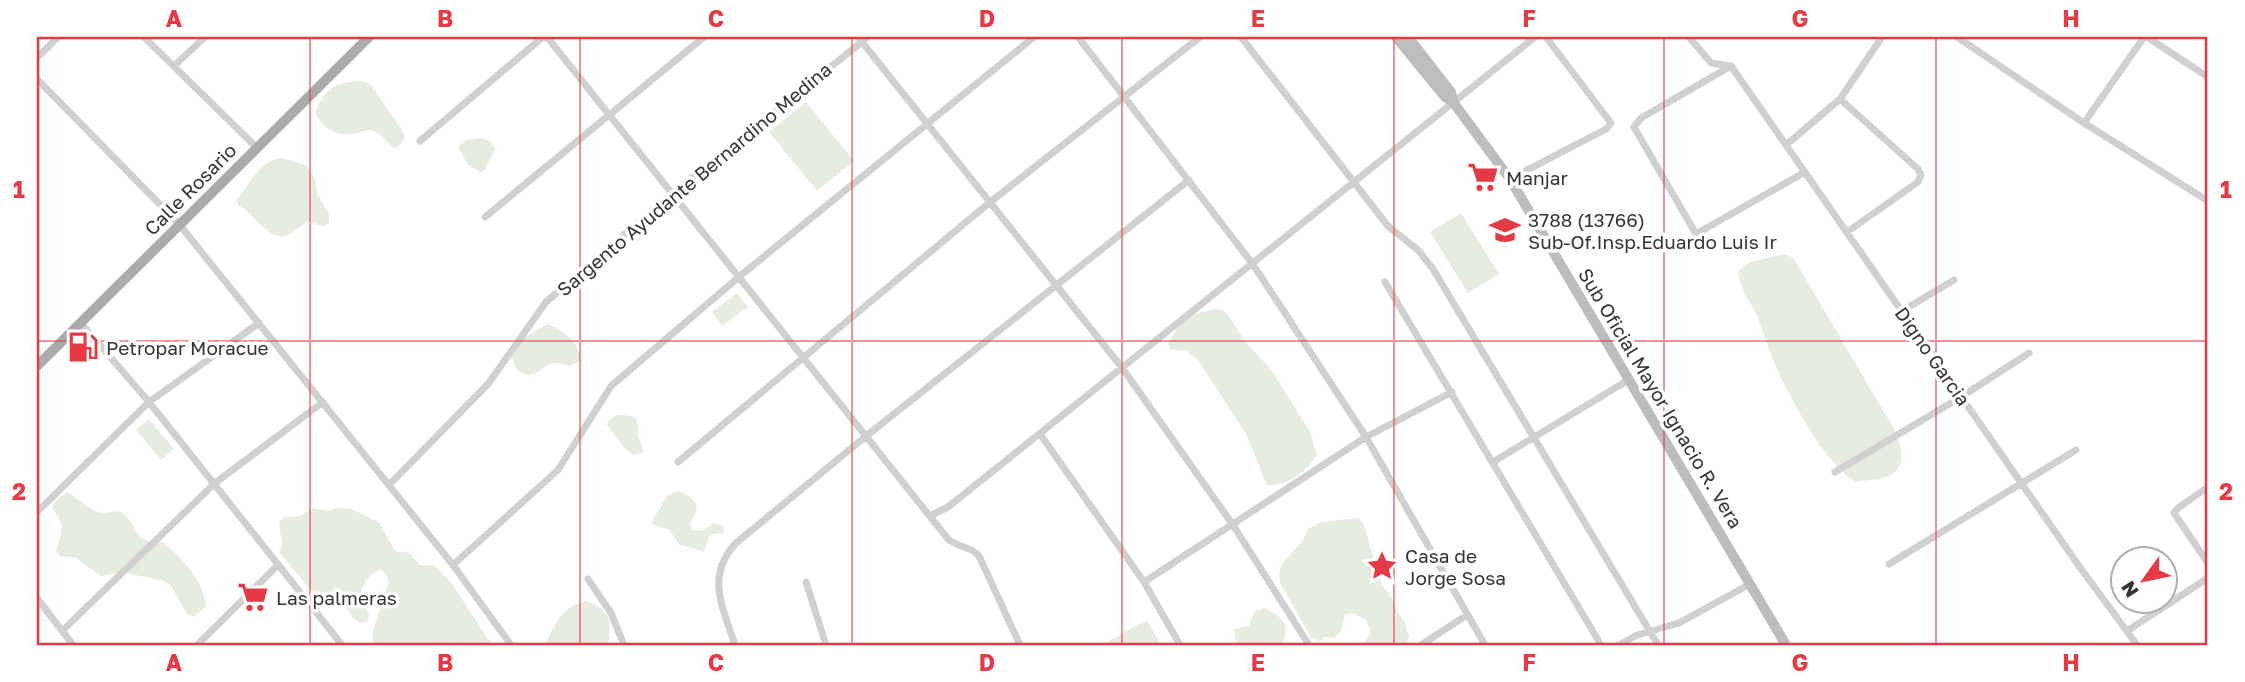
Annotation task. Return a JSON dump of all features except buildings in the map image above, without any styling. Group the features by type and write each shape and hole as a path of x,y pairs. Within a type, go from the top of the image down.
{"main road":[{"name":"Calle Rosario","path":"37,366 369,37"}],"street":[{"path":"37,58 58,37"},
{"path":"144,37 257,148"},
{"path":"174,66 205,37"},
{"path":"420,141 545,37 609,113 865,438 952,543 974,550 979,556 1020,645"},
{"path":"485,217 705,37"},
{"path":"453,565 558,470 611,386 740,276 1034,37"},
{"path":"1078,37 1252,263 1366,437 1485,645"},
{"path":"678,462 989,203 1200,37"},
{"path":"1241,37 1388,226 1418,250 1433,268 1658,645"},
{"path":"1396,37 1445,97 1453,102"},
{"path":"1408,37 1451,92 1453,102"},
{"path":"930,516 948,508 1535,37"},
{"path":"1510,179 1606,129 1611,123 1611,119 1546,37"},
{"path":"1689,37 1711,63 1731,66"},
{"path":"1786,145 1840,99 1882,37"},
{"path":"1957,37 2084,123 2208,201"},
{"path":"2084,123 2146,37 2208,77"},
{"path":"862,38 989,203 1123,369 1233,525 1309,645"},
{"name":"Sargento Ayudante Bernardino Medina","path":"389,485 488,384 546,302 673,193 862,38"},
{"path":"1731,66 1642,118 1634,127 1696,234 1805,172"},
{"name":"Digno Garcia","path":"1731,66 2137,645"},
{"path":"37,79 179,224 453,565 511,645"},
{"path":"1840,99 1918,169 1921,175 1918,182 1847,232"},
{"name":"Sub Oficial Mayor Ignacio R. Vera","path":"1453,102 1510,179 1786,645"},
{"path":"735,645 722,607 719,572 724,556 736,543 1189,180"},
{"path":"1902,311 1954,280"},
{"path":"1385,282 1601,645"},
{"path":"80,322 215,483 341,645"},
{"path":"37,512 149,402 259,323"},
{"path":"1835,471 1962,397 2029,353"},
{"path":"1493,463 1630,379"},
{"path":"1144,582 1366,437 1452,392"},
{"path":"62,631 215,483 323,402"},
{"path":"1040,434 1144,582 1180,645"},
{"path":"1889,564 2076,450"},
{"path":"2208,487 2174,513 2208,563"},
{"path":"197,645 277,566"},
{"path":"2127,631 2208,578"},
{"path":"588,579 611,613 624,645"},
{"path":"806,582 826,645"},
{"path":"1619,645 1637,635 1679,623 1750,584"},
{"path":"37,598 73,645"},
{"path":"1421,645 1467,615"}],"shaded area":[{"path":"364,81 371,85 402,130 405,137 395,148 373,131 343,134 332,131 315,114 327,92 340,84"},
{"path":"806,102 854,161 817,191 769,132"},
{"path":"481,138 491,141 495,149 481,172 469,166 458,147 467,140"},
{"path":"282,158 306,165 315,179 317,193 329,214 329,222 324,227 309,221 287,235 278,236 271,234 238,205 236,200 261,168"},
{"path":"1461,213 1499,274 1468,293 1430,232"},
{"path":"1788,255 1794,259 1893,427 1901,449 1901,463 1892,474 1880,479 1856,482 1844,473 1820,445 1788,392 1757,316 1743,290 1738,271 1750,262"},
{"path":"737,293 748,307 722,326 712,312"},
{"path":"1215,309 1223,310 1228,315 1245,341 1272,371 1309,430 1317,454 1302,472 1282,483 1267,485 1246,434 1198,360 1186,351 1171,350 1168,344 1186,319"},
{"path":"547,324 570,338 578,348 580,361 569,366 550,364 531,375 516,369 511,354 516,343"},
{"path":"617,415 636,419 644,452 633,455 624,448 607,425 608,421"},
{"path":"149,419 174,449 161,460 136,430"},
{"path":"678,491 696,503 696,512 690,523 692,530 704,530 713,523 724,526 723,533 709,538 704,552 678,544 670,530 651,523 667,496"},
{"path":"68,492 98,512 122,513 145,540 163,542 197,579 206,606 194,617 187,614 171,586 163,581 122,572 101,576 76,558 60,556 56,550 61,524 52,508 55,501"},
{"path":"313,508 329,511 336,508 351,509 379,522 395,551 410,553 420,565 436,566 495,645 373,645 373,631 389,582 382,569 366,581 360,599 369,614 368,621 361,623 354,619 340,600 326,605 319,600 279,552 282,545 279,522 284,517 300,516"},
{"path":"1359,518 1364,525 1382,585 1391,595 1396,610 1405,622 1409,637 1406,645 1363,645 1371,632 1366,620 1353,613 1345,615 1340,633 1334,638 1326,637 1319,641 1311,638 1280,582 1281,567 1301,543 1308,529 1321,522"},
{"path":"586,601 601,608 608,617 608,645 545,645 565,611"},
{"path":"1264,608 1284,622 1286,632 1282,645 1236,645 1234,629 1249,626 1254,612"},
{"path":"1147,620 1161,645 1101,645"}],"place":[{"name":"Manjar","path":"1483,177"},
{"name":"3788 (13766) Sub-Of.Insp.Eduardo Luis Ir","path":"1505,230"},
{"name":"Petropar Moracue","path":"83,347"},
{"name":"Casa de Jorge Sosa","path":"1382,566"},
{"name":"Las palmeras","path":"253,597"}]}
